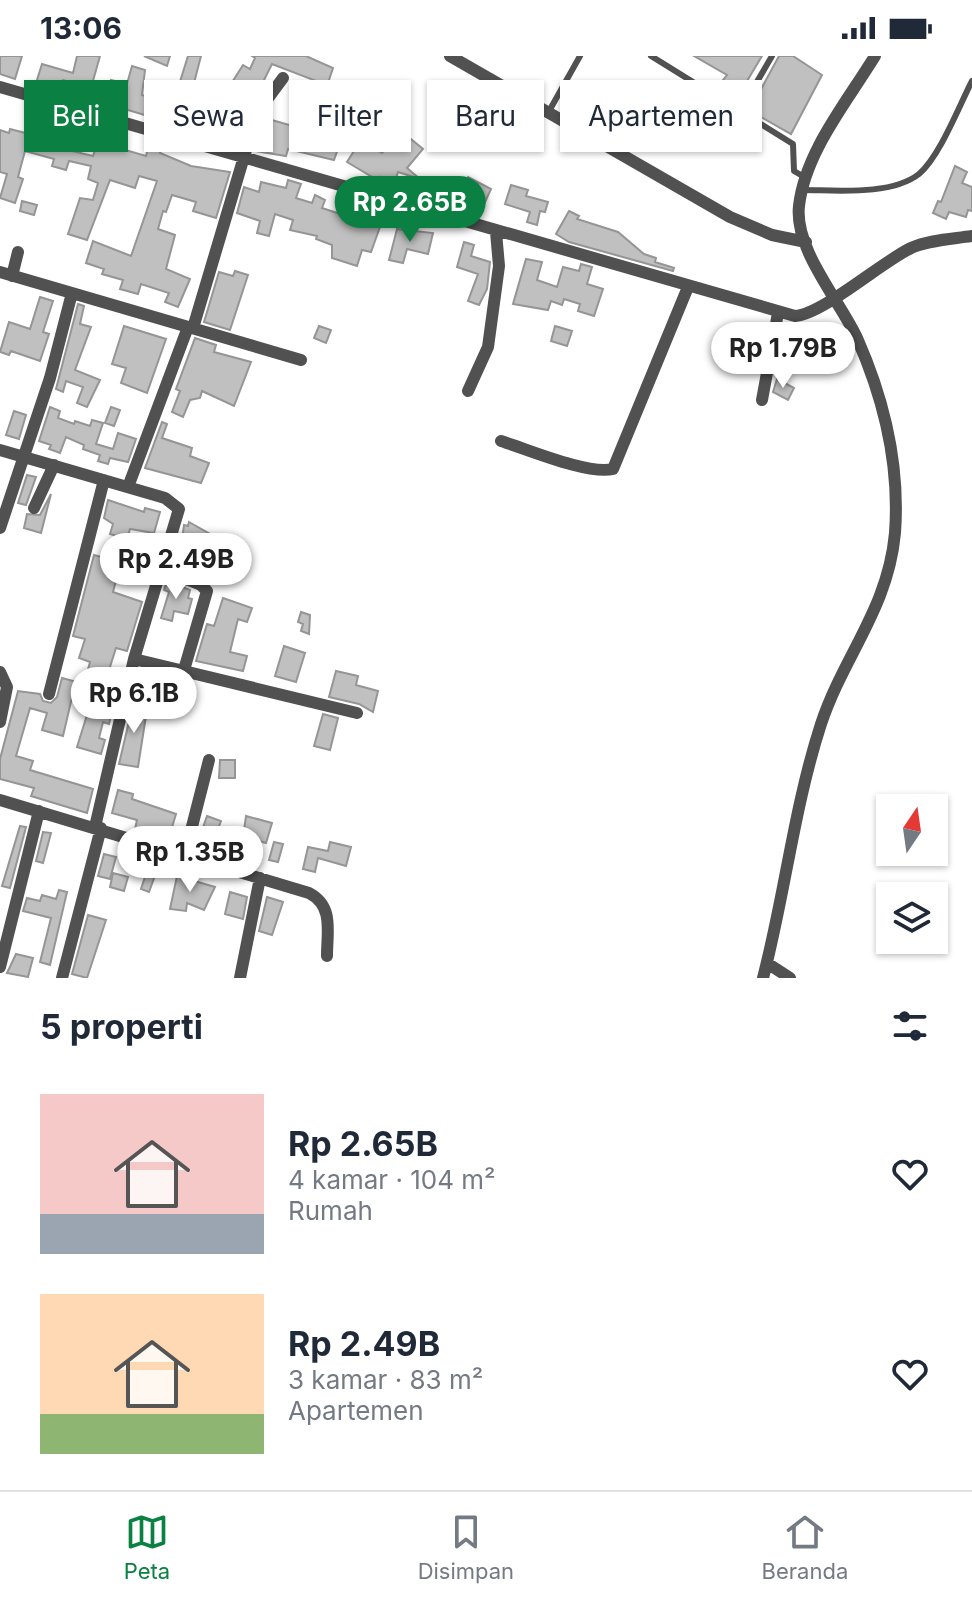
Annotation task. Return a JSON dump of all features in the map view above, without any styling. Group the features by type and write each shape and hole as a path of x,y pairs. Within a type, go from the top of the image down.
{"street":[{"path":"450,56 730,217 772,235 806,242"},
{"path":"763,978 810,760 835,687 872,620 884,589 895,531 893,463 884,407 855,336 806,242 798,211 814,157 875,56"},
{"path":"128,487 191,328 246,158 257,113 283,78"},
{"path":"0,87 778,313 812,313 832,297 915,246 972,236"},
{"path":"468,391 488,347 491,304 499,266 496,232"},
{"path":"18,252 6,274 301,360"},
{"path":"501,441 604,470 613,469 688,287"},
{"path":"0,528 50,378 72,293"},
{"path":"762,400 778,313"},
{"path":"0,450 165,498 179,509 134,659 62,978"},
{"path":"34,508 54,465"},
{"path":"49,694 104,480"},
{"path":"162,569 201,585 207,591 184,670"},
{"path":"134,659 357,713"},
{"path":"0,672 7,687 0,722"},
{"path":"185,854 209,760"},
{"path":"0,800 185,854 321,900 327,911 327,956"},
{"path":"0,967 39,811"},
{"path":"240,978 260,878"},
{"path":"767,963 790,978"}],"lane":[{"path":"548,113 580,56"},
{"path":"651,56 690,80"},
{"path":"758,80 772,56"},
{"path":"762,125 793,144 794,171 804,184 895,184 918,175 928,163 972,81"}],"building":[{"path":"0,56 22,56 15,79 0,74"},
{"path":"77,56 100,56 93,80 37,80 42,64 73,73"},
{"path":"144,56 170,56 167,66"},
{"path":"188,56 201,56 195,80 180,80"},
{"path":"252,56 306,56 333,68 329,80 314,80 272,64 264,80 234,80 243,65 250,69 255,58"},
{"path":"694,56 762,56 748,80 723,80 727,75"},
{"path":"779,56 793,56 822,75 791,134 762,118 762,87"},
{"path":"132,66 145,70 142,95 144,115 128,110 128,80"},
{"path":"273,120 289,125 286,156 261,152 273,152"},
{"path":"10,129 24,133 25,152 18,177 23,179 15,203 0,198 7,174 0,172 0,130 9,133"},
{"path":"411,139 423,149 407,168 420,179 398,172 393,188 381,177 379,181 347,162 353,152 411,152"},
{"path":"128,151 146,156 147,152 160,152 191,166 230,172 216,218 193,211 196,202 172,195 166,212 163,211 158,229 175,235 166,269 190,279 178,307 165,302 169,293 141,284 138,294 120,289 123,280 102,274 104,269 86,263 93,241 131,256 157,181 139,176 135,188 110,180 87,240 68,234 80,198 93,200 98,183 88,179 91,166 69,161 66,170 52,166 54,159 29,152 76,152 93,156 94,152"},
{"path":"301,152 337,152 334,160"},
{"path":"955,166 967,172 962,183 972,187 972,211 968,210 966,217 949,212 946,219 933,213 938,201 941,202"},
{"path":"468,177 491,189 482,209 457,197"},
{"path":"437,178 448,186 439,198 428,189"},
{"path":"288,180 301,184 296,198 312,203 315,195 325,200 322,208 380,227 371,252 362,250 357,266 332,258 332,245 316,239 317,236 290,230 293,220 275,214 269,236 257,233 260,221 237,213 244,187 259,192 261,182 286,188"},
{"path":"511,185 528,190 526,196 548,202 545,212 540,211 537,225 527,222 530,212 505,204"},
{"path":"22,201 37,205 34,215 20,211"},
{"path":"569,211 579,216 577,219 618,232 644,254 656,258 655,262 674,268 673,271 569,242 556,234"},
{"path":"397,229 433,233 428,254 407,249 403,263 389,260"},
{"path":"464,242 474,245 471,256 490,262 487,289 479,305 468,301 478,274 457,267"},
{"path":"526,259 542,262 537,280 557,287 563,267 579,271 581,264 592,267 587,284 603,289 594,316 578,311 580,304 564,299 562,305 551,301 548,310 513,304"},
{"path":"235,271 248,275 230,330 204,322 219,272 233,276"},
{"path":"40,297 53,301 43,332 49,334 40,361 11,351 9,355 0,352 9,322 30,329"},
{"path":"78,304 84,306 80,324 91,327 75,370 100,380 87,407 77,403 83,387 66,381 63,392 56,389"},
{"path":"124,326 166,339 147,393 121,383 126,368 112,364"},
{"path":"319,326 331,330 326,343 314,338"},
{"path":"555,326 572,331 567,346 551,341"},
{"path":"195,338 216,345 214,352 251,362 234,406 202,391 200,398 190,400 183,417 172,412 180,391 176,389"},
{"path":"777,379 794,388 788,400 773,392"},
{"path":"50,407 60,411 58,418 74,424 75,421 90,426 92,420 103,423 96,444 113,449 118,433 136,439 128,462 110,458 108,464 98,461 100,455 83,449 84,445 66,437 60,453 49,449 51,445 39,441"},
{"path":"111,407 120,410 114,426 105,423"},
{"path":"14,411 26,415 19,439 6,435"},
{"path":"162,422 167,424 162,438 192,448 190,456 209,463 201,483 145,468"},
{"path":"27,475 36,477 26,505 18,503"},
{"path":"51,494 41,533 24,528 27,514 40,515"},
{"path":"108,500 144,512 145,508 160,512 154,533 130,529 127,539 110,534 113,524 104,518"},
{"path":"189,522 210,534 206,544 195,541 192,550 181,547 184,525 188,526"},
{"path":"103,551 151,564 145,581 118,573 113,592 142,602 127,651 116,648 109,670 117,672 112,693 116,694 109,724 103,722 99,738 105,740 101,754 77,747 91,702 89,697 73,693 63,736 42,730 47,713 30,708 16,756 33,761 30,770 93,789 87,813 31,796 34,788 0,779 0,759 18,691 40,694 43,701 51,703 57,697 62,678 84,684 90,662 79,658 85,639 73,636 94,555 101,557"},
{"path":"167,581 190,590 188,598 192,599 188,614 174,611 172,621 161,618 169,592 164,590"},
{"path":"223,598 252,608 247,622 238,619 230,652 247,656 243,671 196,661 207,624 214,626"},
{"path":"301,612 310,615 309,634 301,631 303,624 298,622"},
{"path":"284,646 305,653 296,682 275,676"},
{"path":"336,671 358,676 356,685 378,691 373,712 359,704 329,697"},
{"path":"171,684 189,688 183,713 165,709"},
{"path":"134,700 148,703 138,767 119,764"},
{"path":"323,714 338,718 330,750 314,746"},
{"path":"220,760 235,760 235,778 219,778"},
{"path":"118,790 133,794 132,799 176,814 170,834 148,828 147,832 135,829 137,820 112,813"},
{"path":"207,816 221,821 213,842 200,836"},
{"path":"246,816 272,823 266,843 255,840 251,854 241,851"},
{"path":"20,826 26,827 10,888 2,886"},
{"path":"43,832 51,833 43,863 36,861"},
{"path":"274,842 283,844 278,862 269,860"},
{"path":"330,842 351,847 346,866 318,858 315,872 303,869 308,847 328,851"},
{"path":"104,854 116,857 110,879 98,876"},
{"path":"152,856 161,859 149,892 141,889"},
{"path":"113,873 128,877 124,891 110,887"},
{"path":"177,876 215,887 204,910 187,903 186,911 170,909"},
{"path":"59,890 67,892 50,965 40,962 51,918 23,911 27,898 40,901 42,895 56,899"},
{"path":"230,892 247,897 243,919 225,914"},
{"path":"267,897 283,902 272,935 259,931"},
{"path":"88,915 106,920 87,978 72,974"},
{"path":"16,954 33,958 28,977 7,973"}]}
